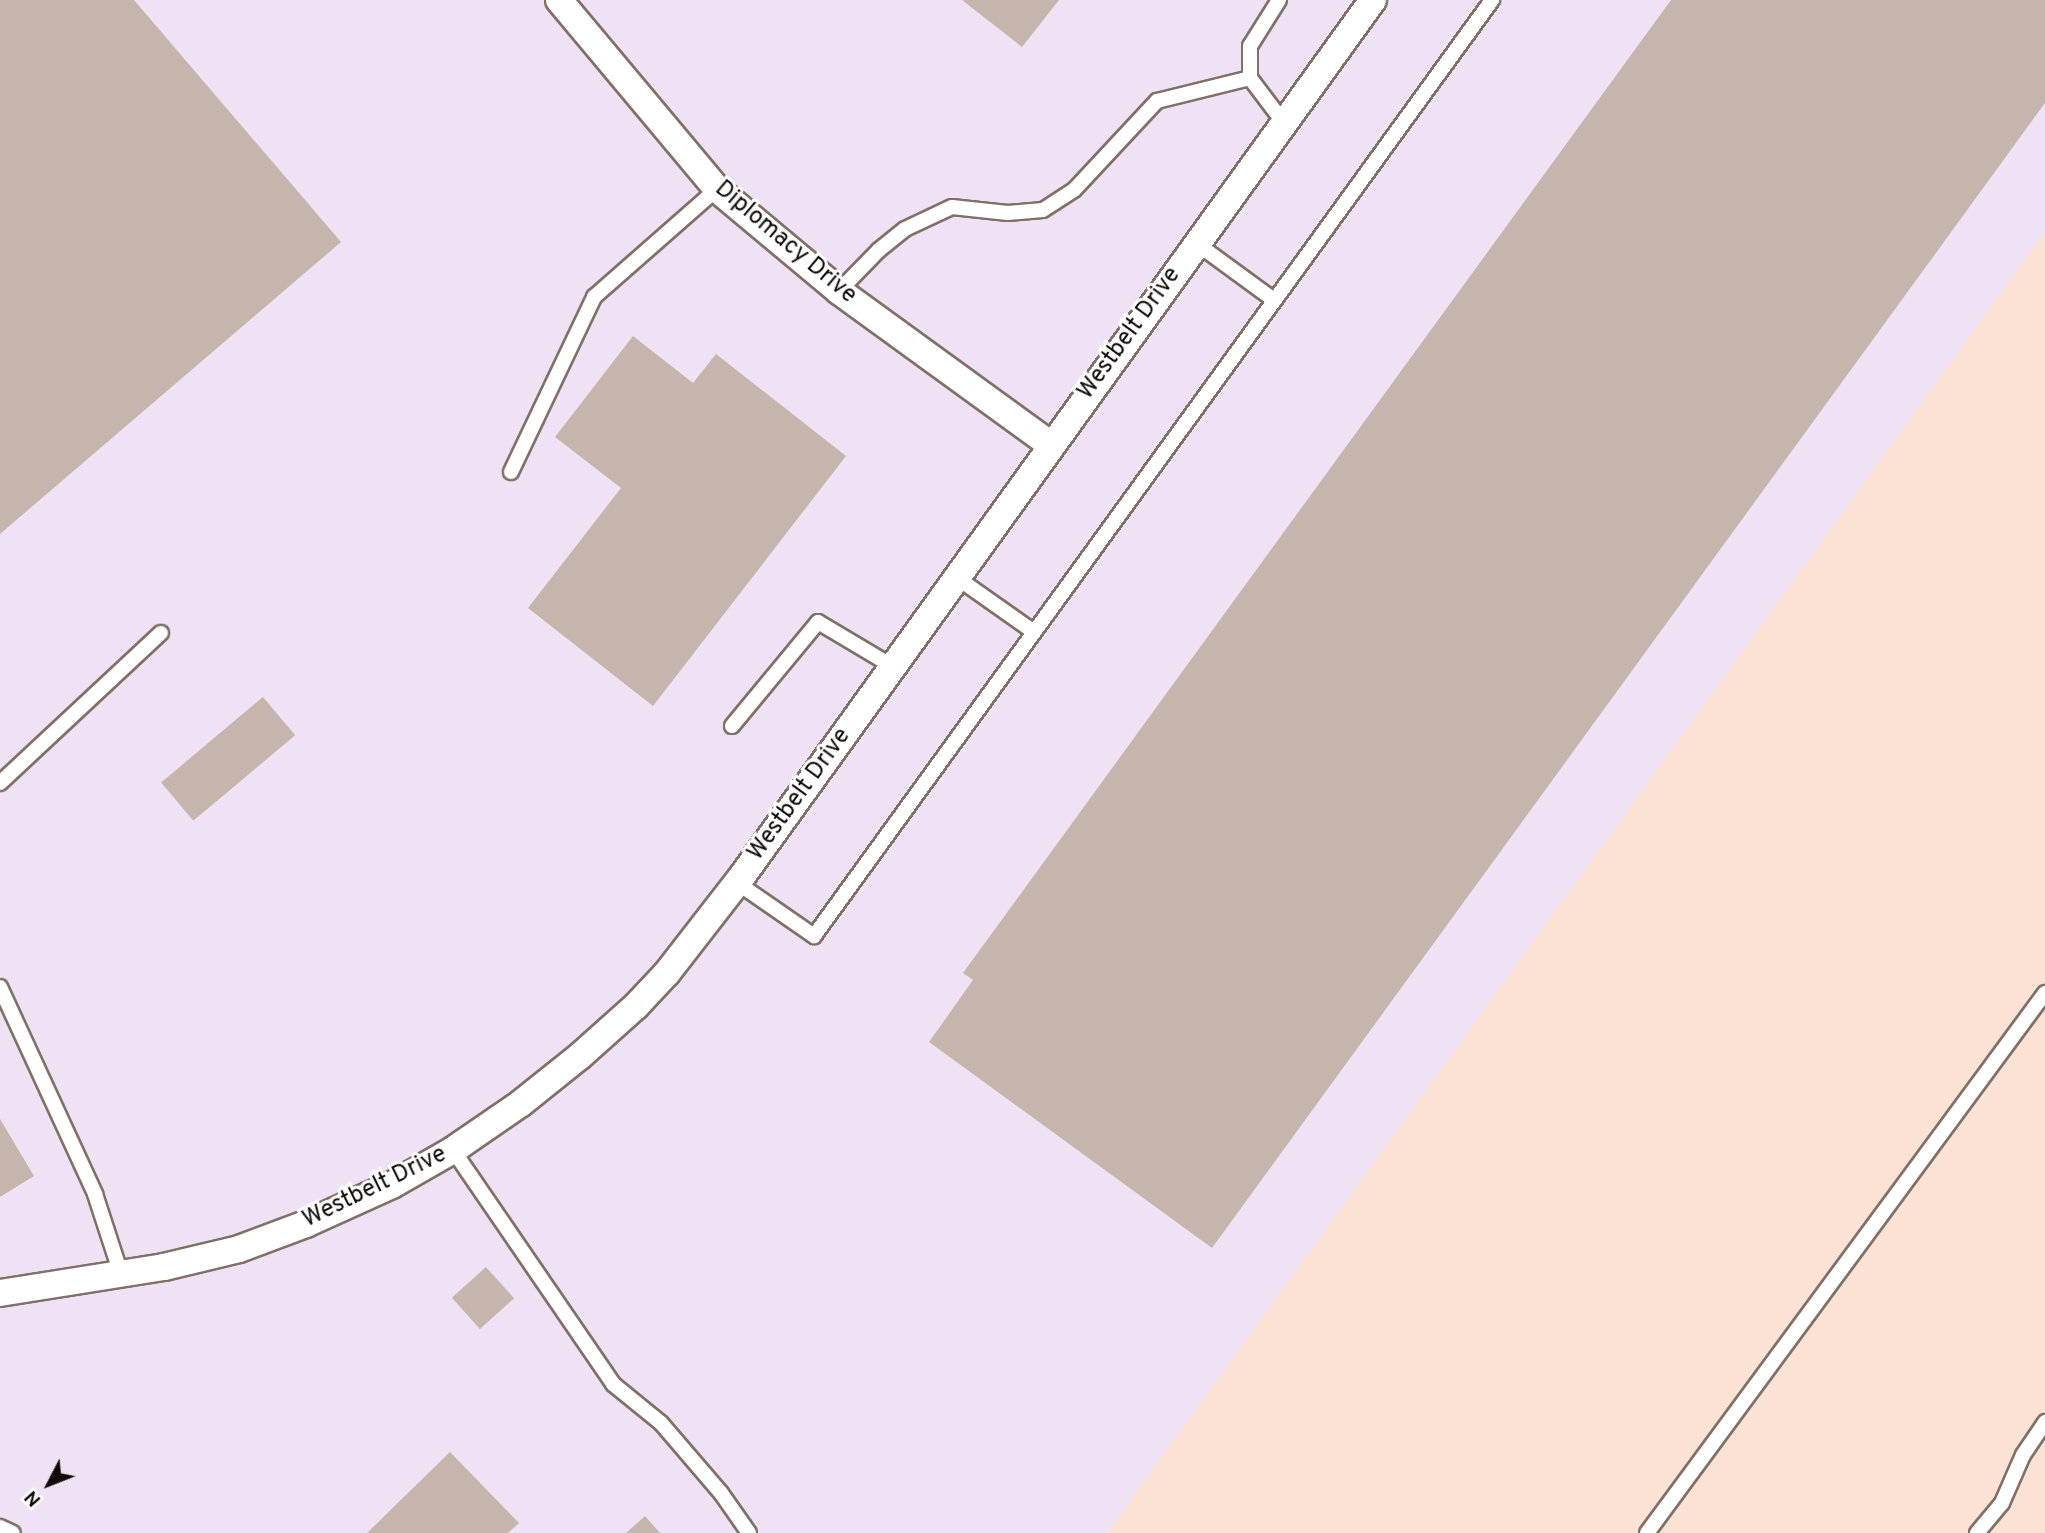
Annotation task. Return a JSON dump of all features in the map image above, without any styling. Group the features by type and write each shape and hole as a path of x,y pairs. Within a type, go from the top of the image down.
{"street":[{"name":"Diplomacy Drive","path":"559,0 717,189 839,291 1051,445"},
{"name":"Westbelt Drive","path":"0,1293 121,1274 228,1252 295,1228 392,1185 453,1150 520,1104 628,1013 667,973 736,882 1373,0"}],"lane":[{"path":"1279,0 1250,46 1250,78 1284,123"},
{"path":"736,882 814,936 1492,0"},
{"path":"839,291 878,250 905,229 952,206 1008,213 1043,210 1074,190 1157,101 1250,78"},
{"path":"511,472 594,297 717,189"},
{"path":"1196,243 1274,300"},
{"path":"956,577 1034,632"},
{"path":"732,726 818,622 892,666"},
{"path":"0,783 161,633"},
{"path":"0,987 95,1194 121,1274"},
{"path":"1647,1533 2045,993"},
{"path":"453,1150 613,1384 661,1423 722,1493 749,1533"},
{"path":"1977,1533 2002,1503 2023,1455 2045,1422"},
{"path":"0,1527 13,1533"}],"shaded area":[{"path":"0,0 2045,0 2045,232 1107,1533 0,1533"},
{"path":"2045,232 2045,1533 1107,1533"}],"building":[{"path":"0,0 134,0 341,242 0,534"},
{"path":"962,0 1059,0 1022,47"},
{"path":"1671,0 2045,0 2045,103 1212,1248 929,1042 973,980 963,973"},
{"path":"633,336 693,383 716,354 846,456 653,706 528,608 621,488 555,437"},
{"path":"263,697 295,735 193,821 161,782"},
{"path":"0,1119 34,1176 0,1197"},
{"path":"486,1267 514,1298 480,1329 452,1298"},
{"path":"450,1452 519,1523 508,1533 367,1533"},
{"path":"645,1516 660,1533 626,1533"}]}
